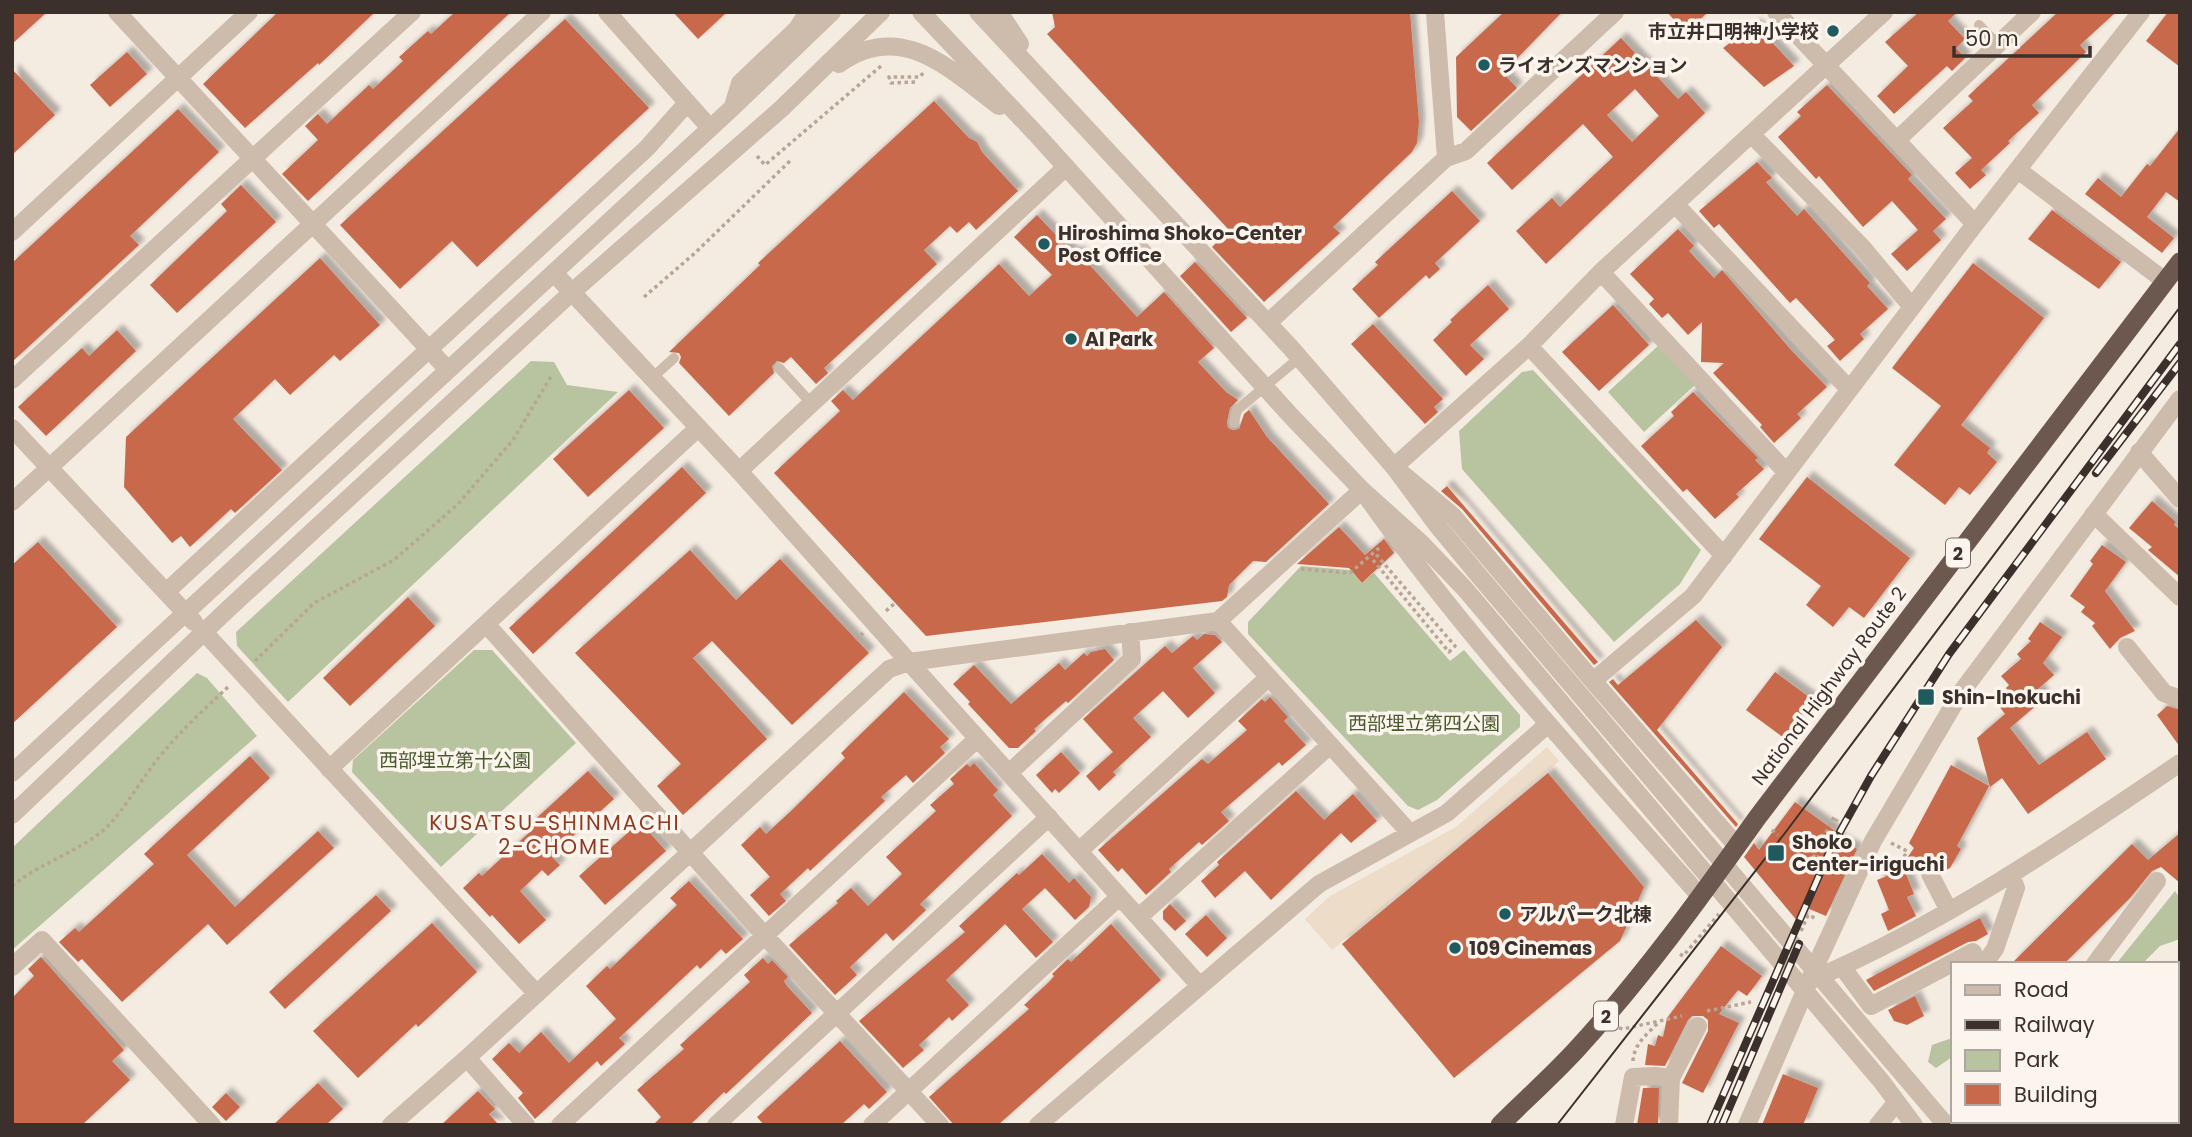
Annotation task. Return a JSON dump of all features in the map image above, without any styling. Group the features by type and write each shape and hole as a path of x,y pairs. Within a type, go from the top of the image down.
{"highway":[{"name":"National Highway Route 2","path":"1500,1125 1575,1051 1646,969 2180,262"}],"street":[{"path":"117,12 448,369"},
{"path":"12,232 249,12"},
{"path":"12,380 412,12"},
{"path":"12,502 542,12"},
{"path":"607,12 710,128"},
{"path":"732,109 740,83 797,29 808,12"},
{"path":"12,773 732,109 832,12"},
{"path":"12,815 204,632 571,293 781,108 881,12"},
{"path":"921,12 1362,490 1421,543 1465,589 1882,1082 1914,1125"},
{"path":"978,12 1268,323 1394,467 1480,578 1946,1125"},
{"path":"999,12 1048,86"},
{"path":"1435,12 1446,158"},
{"path":"1268,323 1446,158 1466,151 1615,12"},
{"path":"1776,12 1975,225"},
{"path":"1394,467 1530,346 1601,272 1884,12"},
{"path":"1897,140 2032,12"},
{"path":"1593,681 1693,596 1912,307 2141,12"},
{"path":"781,108 842,61 858,52 890,47 908,48 937,60 1038,136"},
{"path":"166,592 647,148 687,103"},
{"path":"1751,134 1862,247 1912,307"},
{"path":"740,471 1066,167"},
{"path":"2018,170 2165,281"},
{"path":"1675,204 1849,390"},
{"path":"1601,272 1786,472"},
{"path":"554,273 740,471 1200,986"},
{"path":"1530,346 1724,556"},
{"path":"1747,1125 1873,841 1960,694 2180,399"},
{"path":"12,428 537,994"},
{"path":"329,769 698,428"},
{"path":"2139,452 2180,499"},
{"path":"1394,467 1453,516 1737,846"},
{"path":"391,1125 889,669 909,662 1218,621 1362,490"},
{"path":"1362,490 1408,556 1548,724 1700,896"},
{"path":"2094,513 2180,597"},
{"path":"1218,621 1410,833"},
{"path":"486,624 765,936 940,1125"},
{"path":"1009,772 1132,659 1130,632"},
{"path":"2127,647 2164,693 2180,699"},
{"path":"1079,851 1269,677"},
{"path":"1038,1125 1319,884 1447,813 1548,724"},
{"path":"560,1125 977,739"},
{"path":"1139,917 1330,745"},
{"path":"1809,981 1843,968 1919,929 2101,817 2180,763"},
{"path":"716,1125 1049,817"},
{"path":"1930,874 1949,911"},
{"path":"1979,958 1995,949 2016,888 2011,874"},
{"path":"2096,962 2157,881"},
{"path":"872,1125 1118,897"},
{"path":"12,967 42,940 212,1125"},
{"path":"1843,968 1871,1006 1951,970"},
{"path":"1669,1125 1671,1078 1694,1018"},
{"path":"467,1058 526,1125"},
{"path":"1625,1125 1633,1077 1671,1078"},
{"path":"1878,1125 1896,1103"}],"lane":[{"path":"1979,25 1998,45"},
{"path":"652,378 674,358"},
{"path":"1234,423 1237,410 1299,358"},
{"path":"779,368 812,404"}],"path":[{"path":"758,156 765,165 886,62"},
{"path":"915,82 891,83 889,77 920,77"},
{"path":"644,297 695,253 792,159"},
{"path":"250,666 314,603 394,560 458,503 513,439 552,375"},
{"path":"1292,569 1350,573 1379,548"},
{"path":"1373,560 1449,652 1455,646 1374,552"},
{"path":"12,886 24,876 90,841 110,824 155,762 228,687"},
{"path":"1812,864 1836,818"},
{"path":"1891,842 1907,851 1903,859 1930,874"},
{"path":"1678,952 1683,956 1722,909"},
{"path":"1814,918 1816,912"},
{"path":"1801,931 1808,915 1820,921"},
{"path":"1627,1018 1619,1028 1694,1018 1751,1002"},
{"path":"1633,1077 1635,1049 1660,1021"}],"green space":[{"path":"1660,344 1697,383 1644,432 1608,392"},
{"path":"531,361 554,362 567,385 618,392 288,702 237,646 236,632"},
{"path":"1533,370 1701,550 1680,584 1614,642 1462,469 1459,431 1522,372"},
{"name":"西部埋立第四公園","path":"1301,566 1350,570 1362,583 1374,573 1450,661 1464,650 1520,715 1520,727 1437,800 1418,810 1408,806 1248,634 1248,622"},
{"name":"西部埋立第十公園","path":"474,650 492,650 576,743 441,867 352,772 353,760"},
{"path":"197,673 207,678 257,736 12,950 12,848"},
{"path":"2175,891 2180,898 2180,939 2160,946 2144,962 2118,962"},
{"path":"1951,1038 1951,1058 1936,1068 1928,1062 1932,1045"},
{"path":"2052,1123 2113,1123 2111,1125 2049,1125"}],"shaded area":[{"path":"1547,747 1559,761 1332,950 1305,919 1330,896 1456,827"}],"building":[{"path":"12,12 47,12 12,44"},
{"path":"278,12 375,12 319,65 318,63 245,128 203,84"},
{"path":"455,12 511,12 308,201 282,174 318,140 305,126 318,114 327,124 369,85 373,89 403,61 399,57 428,31 431,34"},
{"path":"673,12 727,12 698,39"},
{"path":"1052,12 1410,12 1419,122 1417,143 1412,152 1333,227 1340,233 1264,302 1212,247 1229,230 1047,34 1055,27"},
{"name":"ライオンズマンション","path":"1504,12 1562,12 1503,73 1517,88 1471,131 1457,117 1456,57"},
{"path":"1667,12 1708,12 1686,33"},
{"path":"1919,12 1957,12 1948,21 1965,39 1956,48 1965,58 1952,71 1947,66 1894,114 1877,96 1908,66 1885,42"},
{"path":"2058,12 2116,12 2080,45 2086,52 2032,105 2039,113 1981,170 1986,175 1970,189 1955,173 1972,158 1943,128 1973,101 1968,96"},
{"path":"2168,12 2180,12 2180,67 2146,41"},
{"path":"565,19 649,108 477,267 452,241 400,289 340,225"},
{"path":"1755,24 1794,66 1764,87 1723,48"},
{"path":"1621,38 1678,99 1686,92 1705,113 1546,264 1516,231 1552,198 1560,207 1613,157 1583,124 1512,190 1487,163","holes":["1635,89 1659,116 1632,142 1607,115"]},
{"path":"127,52 147,74 110,107 90,85"},
{"path":"12,69 55,115 12,155"},
{"path":"1827,85 1912,175 1908,179 1946,219 1933,231 1941,240 1907,271 1891,254 1918,230 1892,201 1863,227 1819,176 1816,179 1778,137 1801,116 1797,112"},
{"path":"934,101 969,138 977,142 982,152 1018,191 976,230 969,222 957,233 950,226 924,250 937,264 824,368 828,373 816,384 791,357 784,363 777,361 772,366 774,373 729,416 679,363 679,353 669,352 760,265 758,263"},
{"path":"178,109 219,152 130,236 139,245 12,362 12,263"},
{"path":"2180,128 2180,202 2166,192 2147,217 2174,238 2162,253 2085,194 2098,178 2121,197"},
{"path":"1757,162 1772,178 1766,182 1797,216 1804,209 1870,283 1867,286 1888,309 1860,334 1864,339 1840,361 1827,346 1835,340 1796,298 1790,303 1719,224 1714,228 1699,211"},
{"path":"241,185 276,222 177,313 150,285 227,211 221,204"},
{"path":"1452,191 1480,221 1435,263 1440,269 1429,279 1426,275 1379,318 1352,289 1378,265 1375,262"},
{"path":"2052,210 2121,262 2099,289 2028,239"},
{"name":"Al Park","path":"1037,215 1074,254 1077,251 1137,317 1164,292 1214,348 1198,362 1226,392 1238,400 1230,408 1228,428 1239,429 1244,414 1249,410 1267,437 1329,504 1266,562 1253,561 1229,585 1227,597 1222,601 926,636 774,473 840,411 831,401 843,390 853,400 999,264 1029,296 1052,275 1014,237"},
{"path":"1678,229 1694,246 1689,251 1714,278 1722,270 1827,387 1797,414 1801,418 1774,443 1760,427 1762,425 1713,373 1724,363 1701,362 1702,322 1688,335 1668,313 1662,318 1649,304 1654,299 1630,274"},
{"path":"320,258 380,325 340,361 334,355 290,395 275,379 233,419 282,470 235,513 231,509 190,547 181,536 172,543 124,487 126,437"},
{"path":"1195,262 1247,318 1231,332 1180,276"},
{"path":"1973,263 2044,318 1961,425 1990,448 1987,453 1997,462 1970,495 1959,487 1945,505 1894,465 1941,406 1892,368"},
{"path":"1488,285 1509,309 1470,345 1484,359 1466,376 1433,340 1452,322 1450,320"},
{"path":"1613,305 1649,345 1599,391 1562,352"},
{"path":"1373,324 1443,399 1434,407 1438,412 1425,424 1351,344"},
{"path":"117,330 136,351 46,436 18,407 82,348 89,356"},
{"path":"629,390 664,428 588,497 553,459"},
{"path":"1693,392 1758,458 1755,460 1764,469 1736,494 1739,497 1715,519 1687,489 1683,492 1641,446 1674,416 1671,412"},
{"path":"682,467 706,493 533,654 509,628"},
{"path":"1807,477 1910,558 1864,618 1849,607 1833,627 1806,605 1821,586 1759,539"},
{"path":"1447,486 1598,662 1594,665 1462,509 1441,491"},
{"path":"2152,501 2176,522 2174,525 2180,530 2180,577 2148,550 2152,547 2129,528"},
{"path":"1339,527 1365,555 1384,539 1394,553 1362,583 1349,568 1297,564"},
{"path":"38,542 117,627 12,724 12,565"},
{"path":"2102,545 2126,562 2105,591 2135,631 2120,638 2110,649 2092,626 2095,623 2081,612 2085,607 2070,596 2093,564 2090,561"},
{"path":"690,550 736,600 780,559 869,653 792,725 712,641 693,658 767,739 683,815 657,786 681,764 575,653"},
{"path":"408,597 435,626 350,706 323,678"},
{"path":"1696,620 1722,647 1657,730 1738,824 1736,827 1609,682 1613,679 1618,685"},
{"path":"2040,622 2062,637 2043,663 2054,675 2038,689 2045,698 2010,728 2039,765 2087,732 2106,759 2028,814 2002,778 1990,787 1977,738 2005,714 1999,706 2012,695 2006,688 2009,685 2001,676 2021,659 2017,654 2031,641 2028,639"},
{"path":"1204,634 1215,635 1222,642 1193,668 1215,693 1188,718 1163,691 1133,718 1151,737 1113,772 1116,775 1099,791 1086,776 1113,752 1083,719 1165,646 1172,653 1193,636 1197,640"},
{"path":"1105,649 1114,660 1068,703 1066,701 1034,729 1036,731 1018,748 1009,748 953,684 974,665 1011,704 1059,663 1065,670 1084,653 1087,656 1091,652"},
{"path":"1775,672 1813,700 1784,738 1746,710"},
{"path":"904,692 949,739 940,747 945,753 913,783 906,775 881,797 885,801 810,871 808,868 780,894 786,901 769,916 750,895 770,877 741,845 760,827 766,834 792,810 845,758 841,753"},
{"path":"1270,697 1288,717 1284,721 1306,745 1282,766 1279,762 1221,812 1229,821 1202,845 1199,842 1169,869 1171,872 1146,895 1122,868 1118,872 1098,850 1202,759 1208,764 1247,730 1238,721 1262,699 1265,702"},
{"path":"2167,706 2180,710 2180,747 2157,715"},
{"path":"1061,752 1080,773 1059,793 1055,789 1052,793 1036,775"},
{"path":"250,756 270,778 187,855 235,907 318,831 334,848 227,945 208,924 122,1002 82,959 78,962 59,942 75,928 79,932 154,864 144,854"},
{"path":"974,763 998,790 993,795 1012,816 920,904 926,910 905,930 893,941 886,933 850,967 857,975 835,995 789,945 838,903 836,901 851,888 868,906 902,874 886,857 936,811 930,805 954,784 950,779 967,764 970,767"},
{"path":"1951,765 1989,786 1957,846 1961,849 1950,868 1942,872 1936,864 1923,866 1907,858 1914,848 1909,843"},
{"path":"588,771 614,799 551,856 560,865 548,876 542,870 520,891 546,920 519,944 463,888 479,873 482,876 534,828 530,824"},
{"name":"アルパーク北棟","path":"1548,773 1644,887 1620,941 1454,1078 1342,944"},
{"path":"1296,791 1324,820 1353,794 1377,821 1351,843 1341,833 1271,900 1245,871 1215,898 1201,881 1219,865 1217,862"},
{"path":"1795,802 1835,831 1832,836 1857,849 1826,916 1807,908 1799,923 1744,857 1754,843 1759,850"},
{"path":"640,822 666,851 605,905 579,876"},
{"path":"2180,833 2180,883 2161,867 2152,871 2131,897 2066,962 2013,962 2132,844 2148,860"},
{"path":"1042,854 1069,883 1074,878 1091,897 1089,907 1075,920 1045,888 1022,909 1053,942 1036,958 1005,924 946,980 969,1005 952,1021 949,1017 919,1045 924,1050 903,1068 859,1021 965,932 959,926"},
{"path":"1904,869 1914,894 1907,897 1916,916 1888,931 1881,914 1889,910 1877,880"},
{"path":"689,881 743,939 726,954 721,949 700,969 697,965 619,1038 625,1044 601,1066 597,1061 535,1119 518,1098 523,1093 492,1059 509,1043 519,1053 541,1032 569,1063 616,1019 586,986 607,966 610,969 677,905 670,898"},
{"path":"376,895 391,911 285,1009 269,992"},
{"path":"1170,904 1186,921 1175,931 1163,919 1163,911"},
{"path":"1206,915 1227,938 1207,957 1185,934"},
{"path":"1980,918 1988,934 1976,941 1968,942 1874,991 1866,980"},
{"path":"432,923 477,972 358,1078 313,1031"},
{"path":"1111,924 1161,980 998,1125 954,1125 929,1097 1029,1009 1024,1005 1049,982 1054,976 1052,974 1068,959 1071,962"},
{"path":"1721,946 1762,976 1747,996 1738,990 1719,1014 1739,1023 1703,1093 1682,1083 1708,1031 1708,1020 1703,1016 1692,1016 1688,1020 1665,1066 1645,1065 1648,1044 1655,1046 1658,1035 1663,1037 1667,1018"},
{"path":"41,957 124,1050 112,1061 130,1080 82,1125 12,1125 12,998 34,976 28,969"},
{"path":"763,958 768,964 772,960 788,977 784,981 787,986 812,1013 690,1125 653,1125 661,1117 637,1090 684,1049 680,1045 750,982 744,975"},
{"path":"1915,996 1924,1016 1907,1025 1894,1021 1888,1010"},
{"path":"840,1041 887,1092 869,1109 864,1104 841,1125 764,1125 757,1117"},
{"path":"1783,1074 1818,1088 1803,1125 1762,1125"},
{"path":"318,1083 343,1109 326,1125 273,1125"},
{"path":"1643,1088 1659,1088 1658,1125 1637,1125"},
{"path":"478,1091 495,1109 489,1114 499,1125 441,1125"},
{"path":"226,1093 240,1107 226,1121 212,1107"}],"tram line":[{"path":"1557,1125 1785,833 2180,307"}],"railway":[{"path":"1710,1125 1832,846 1871,776 1949,654 2180,344"},
{"path":"2096,473 2180,363"},
{"path":"1722,1125 1799,944"}],"place":[{"name":"市立井口明神小学校","path":"1833,31"},
{"name":"ライオンズマンション","path":"1484,65"},
{"name":"Hiroshima Shoko-Center Post Office","path":"1044,244"},
{"name":"Al Park","path":"1071,339"},
{"name":"Shin-Inokuchi","path":"1926,697"},
{"name":"Shoko Center-iriguchi","path":"1776,853"},
{"name":"アルパーク北棟","path":"1505,914"},
{"name":"109 Cinemas","path":"1455,948"}],"district":[{"name":"KUSATSU-SHINMACHI 2-CHOME","path":"555,834"}]}
